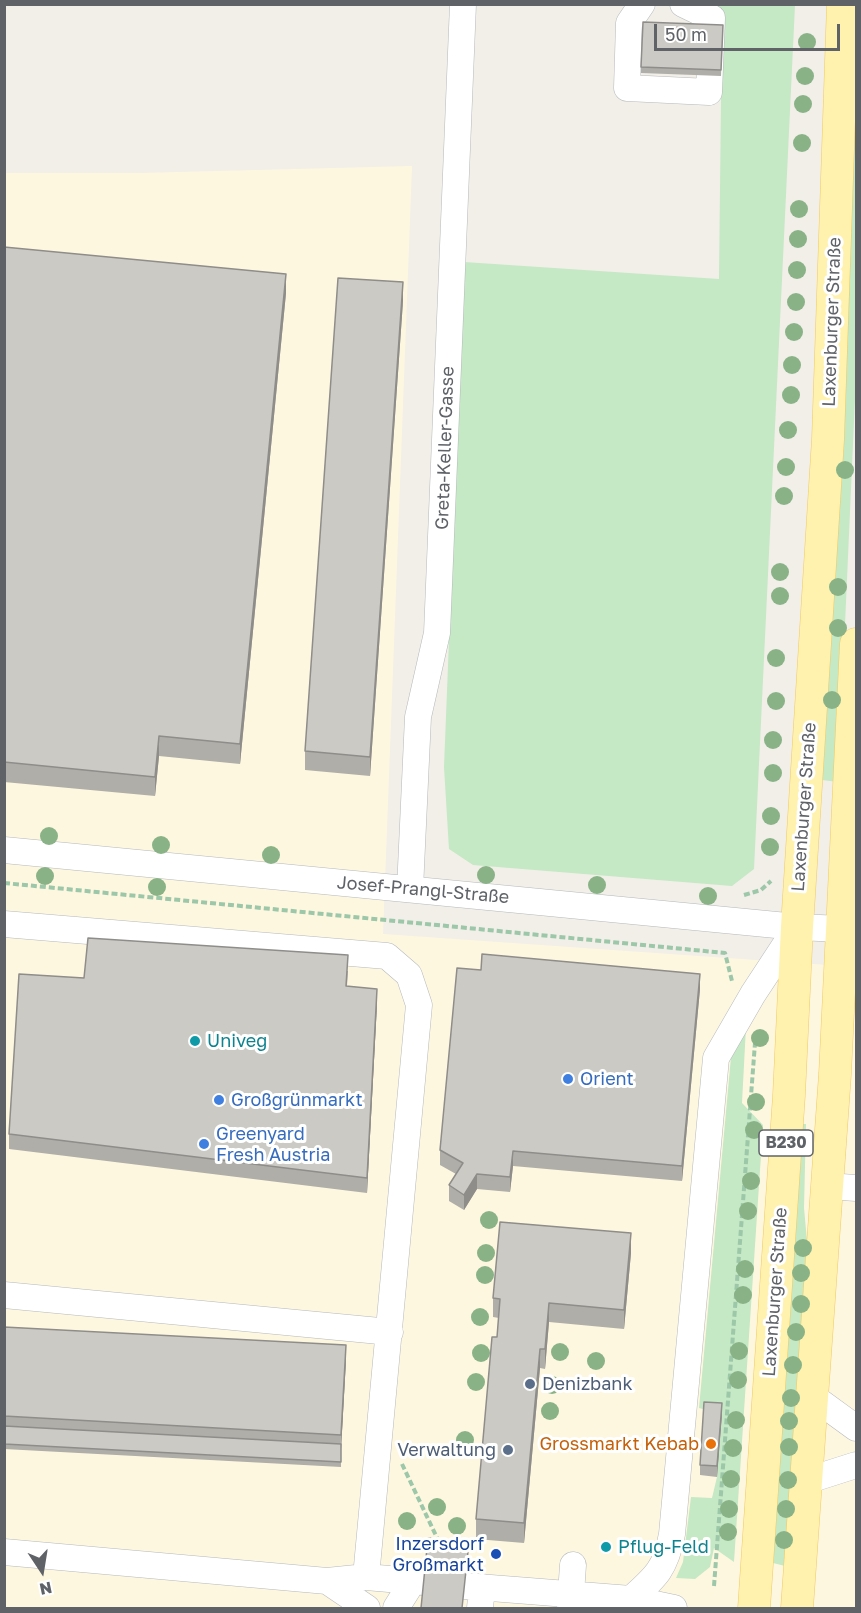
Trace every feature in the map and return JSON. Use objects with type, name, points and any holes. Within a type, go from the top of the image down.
[{"type":"main road","name":"Laxenburger Straße","points":[[754,1608],[789,1095],[797,927],[828,439],[843,4]]},
{"type":"main road","name":"B230","points":[[797,1608],[812,1396],[841,1187],[842,929],[856,644]]},
{"type":"street","name":"Greta-Keller-Gasse","points":[[410,890],[418,717],[437,633],[463,4]]},
{"type":"street","points":[[642,4],[629,23],[627,88],[677,86]]},
{"type":"street","points":[[651,4],[677,86]]},
{"type":"street","points":[[677,86],[686,12]]},
{"type":"street","name":"Josef-Prangl-Straße","points":[[4,850],[797,927],[842,929]]},
{"type":"street","points":[[8,924],[387,956],[409,975],[419,1005],[366,1578]]},
{"type":"street","points":[[630,1599],[660,1573],[669,1554],[716,1058],[753,994],[797,927]]},
{"type":"street","points":[[4,1295],[390,1332]]},
{"type":"street","points":[[812,1396],[856,1428]]},
{"type":"street","points":[[806,1481],[856,1465]]},
{"type":"street","points":[[4,1552],[327,1581],[366,1578],[418,1582],[396,1608]]},
{"type":"street","points":[[570,1601],[573,1565]]},
{"type":"street","points":[[327,1581],[367,1608]]},
{"type":"street","points":[[476,1594],[570,1601],[630,1599],[674,1608]]},
{"type":"path","points":[[4,883],[725,953],[733,983]]},
{"type":"path","points":[[714,1586],[756,1034]]},
{"type":"path","points":[[400,1460],[439,1542]]},
{"type":"shaded area","points":[[412,166],[383,934],[856,967],[856,1608],[5,1608],[5,173],[141,173]]},
{"type":"green space","points":[[717,5],[795,5],[754,869],[732,886],[473,865],[449,849],[444,767],[464,262],[719,279],[722,12]]},
{"type":"green space","points":[[852,121],[856,122],[856,376],[838,782],[822,780]]},
{"type":"green space","points":[[746,1027],[742,1103],[763,1125],[734,1562],[714,1548],[710,1567],[695,1579],[676,1578],[683,1562],[691,1497],[712,1498],[717,1477],[722,1414],[699,1408],[731,1057]]},
{"type":"green space","points":[[800,1124],[806,1124],[804,1208],[807,1241],[785,1566],[769,1562]]},
{"type":"building","points":[[643,22],[723,25],[721,70],[641,67]]},
{"type":"building","points":[[4,247],[286,274],[240,744],[159,736],[155,777],[4,762]]},
{"type":"building","points":[[338,278],[403,282],[370,757],[305,751]]},
{"type":"building","name":"Univeg","points":[[88,938],[348,955],[346,986],[377,989],[367,1178],[9,1134],[19,974],[84,978]]},
{"type":"building","points":[[482,954],[700,974],[682,1166],[513,1151],[510,1177],[477,1174],[464,1195],[449,1185],[463,1163],[440,1150],[457,968],[481,970]]},
{"type":"building","name":"Verwaltung","points":[[500,1222],[631,1233],[624,1310],[549,1303],[545,1349],[540,1349],[524,1523],[476,1519],[492,1337],[497,1337],[500,1299],[493,1298]]},
{"type":"building","points":[[4,1327],[346,1345],[341,1435],[4,1416]]},
{"type":"building","name":"Grossmarkt Kebab","points":[[704,1402],[722,1403],[717,1466],[700,1465]]},
{"type":"building","points":[[4,1426],[341,1444],[341,1462],[4,1444]]},
{"type":"building","points":[[428,1538],[469,1542],[462,1608],[421,1608]]},
{"type":"place","name":"Univeg","points":[[195,1041]]},
{"type":"place","name":"Orient","points":[[568,1079]]},
{"type":"place","name":"Großgrünmarkt","points":[[219,1100]]},
{"type":"place","name":"Greenyard Fresh Austria","points":[[204,1144]]},
{"type":"place","name":"Denizbank","points":[[530,1384]]},
{"type":"place","name":"Grossmarkt Kebab","points":[[711,1444]]},
{"type":"place","name":"Verwaltung","points":[[508,1450]]},
{"type":"place","name":"Pflug-Feld","points":[[606,1547]]},
{"type":"place","name":"Inzersdorf Großmarkt","points":[[496,1554]]}]
